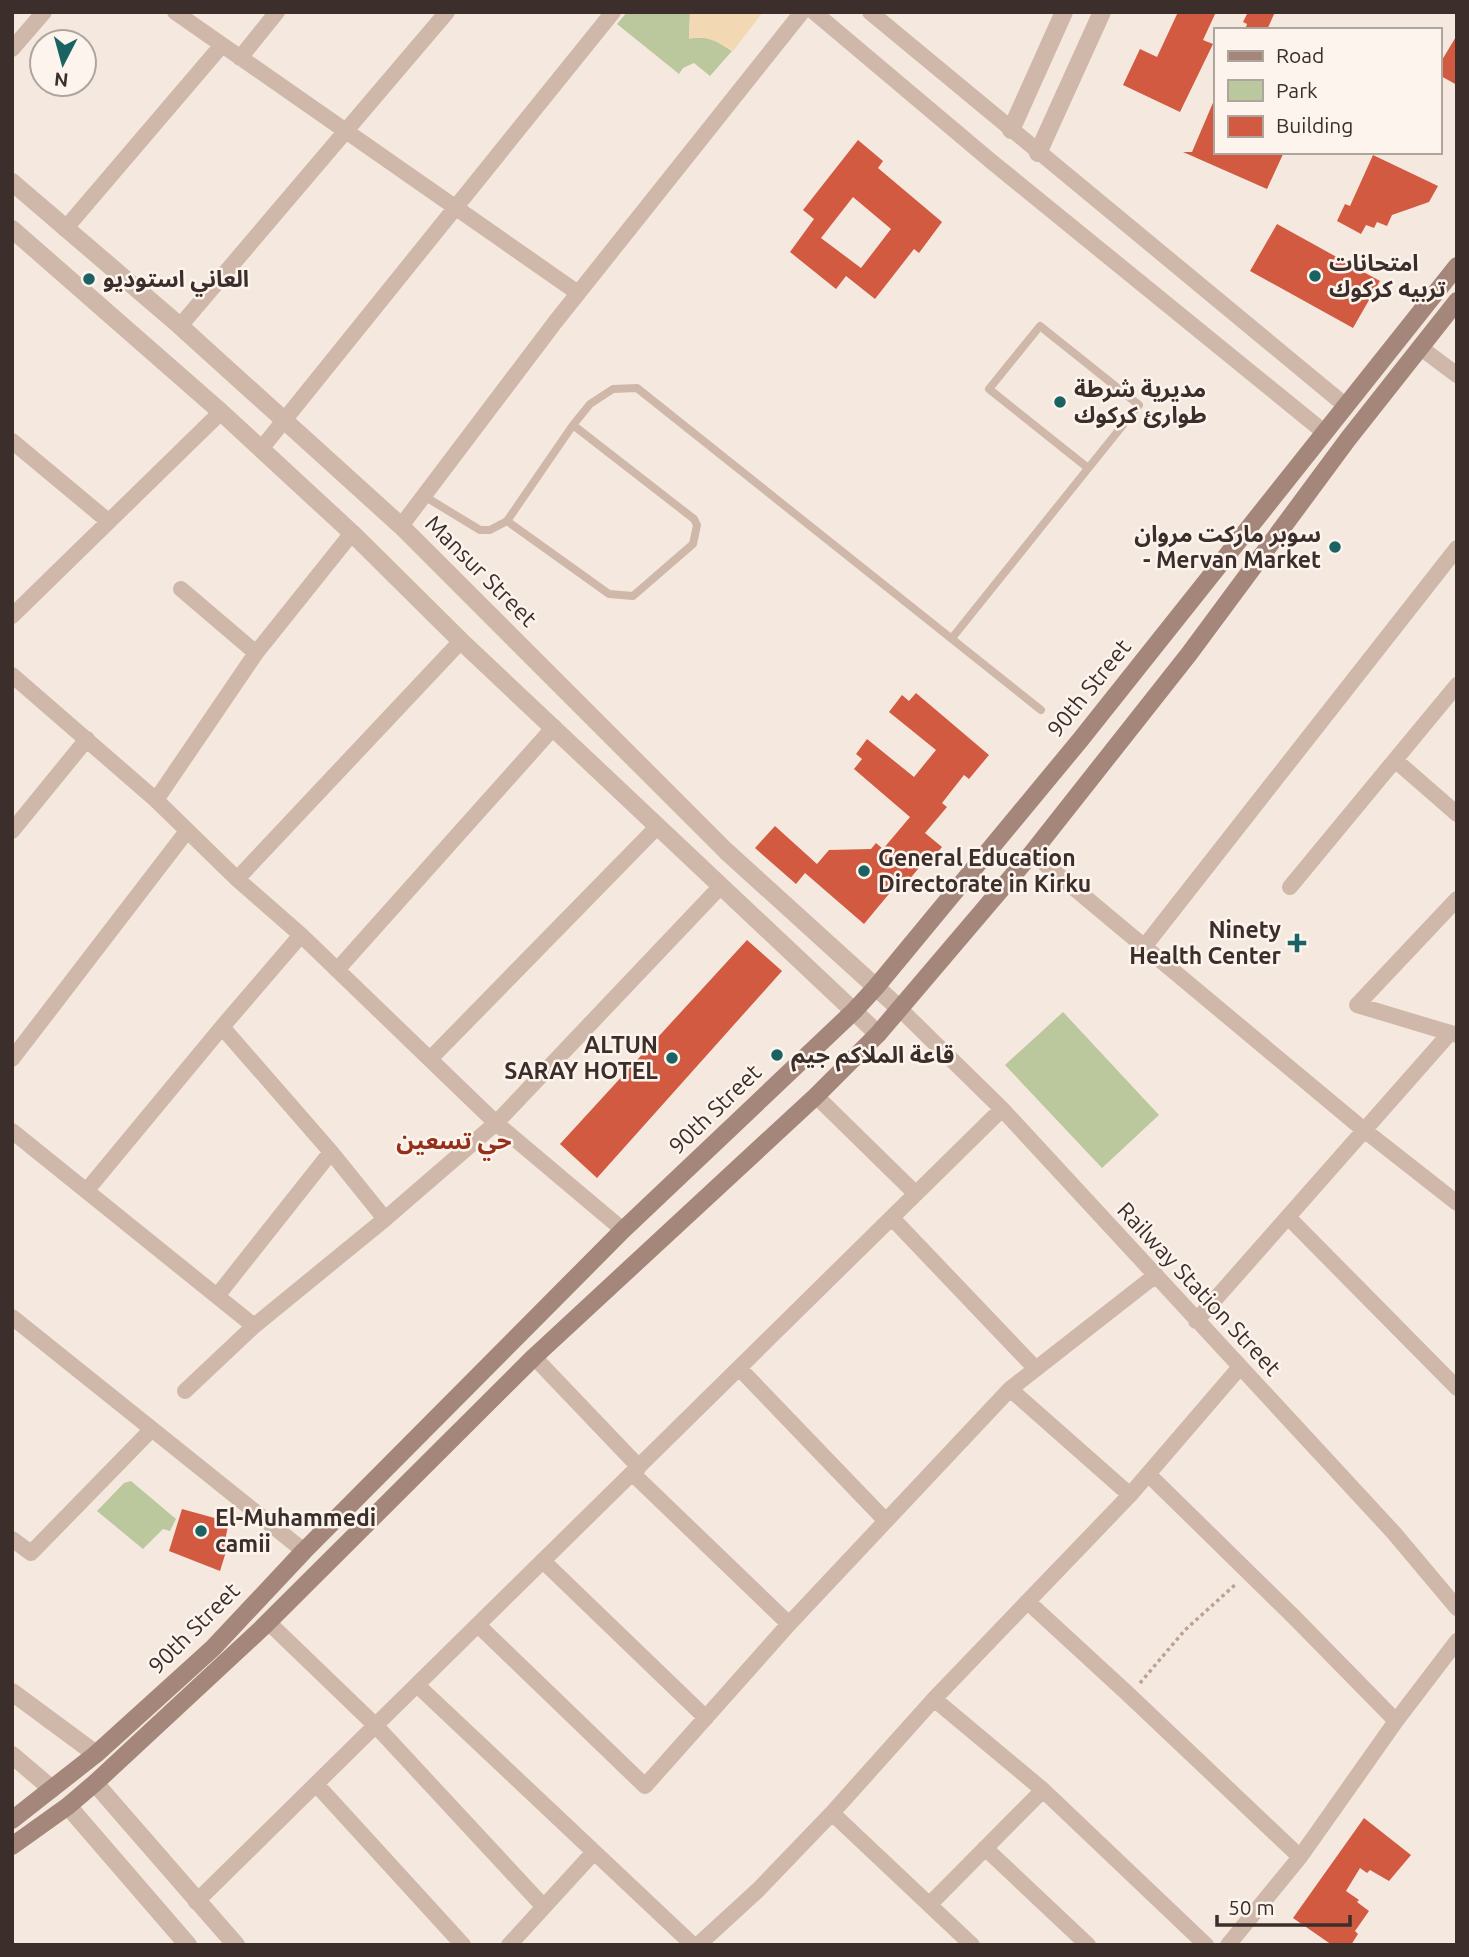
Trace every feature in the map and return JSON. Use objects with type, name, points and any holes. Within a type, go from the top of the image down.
[{"type":"main road","name":"90th Street","points":[[12,1820],[96,1754],[213,1648],[304,1551],[623,1230],[854,1011],[1081,739],[1457,266]]},
{"type":"main road","name":"90th Street","points":[[12,1846],[95,1783],[268,1622],[534,1357],[816,1096],[878,1034],[1031,853],[1189,654],[1348,439],[1457,302]]},
{"type":"street","points":[[12,49],[44,12]]},
{"type":"street","points":[[175,12],[578,293]]},
{"type":"street","points":[[240,58],[277,12]]},
{"type":"street","points":[[180,326],[447,12]]},
{"type":"street","points":[[261,449],[613,12]]},
{"type":"street","points":[[401,526],[578,293],[802,12]]},
{"type":"street","points":[[814,12],[992,162],[1324,432]]},
{"type":"street","points":[[870,12],[1346,406]]},
{"type":"street","points":[[1011,130],[1064,12]]},
{"type":"street","points":[[1038,153],[1102,12]]},
{"type":"street","points":[[65,229],[222,46]]},
{"type":"street","name":"Mansur Street","points":[[12,182],[180,326],[401,526],[726,851],[900,1009]]},
{"type":"street","points":[[12,229],[221,412],[352,533],[461,641],[878,1034]]},
{"type":"street","points":[[1421,348],[1457,375]]},
{"type":"street","points":[[12,616],[221,412]]},
{"type":"street","points":[[12,441],[108,521]]},
{"type":"street","points":[[156,800],[256,653],[352,533]]},
{"type":"street","points":[[1144,947],[1457,548]]},
{"type":"street","points":[[181,589],[256,653]]},
{"type":"street","points":[[237,879],[461,641]]},
{"type":"street","points":[[12,675],[156,800],[237,879],[301,935],[496,1124],[623,1230]]},
{"type":"street","points":[[1290,887],[1457,685]]},
{"type":"street","points":[[337,970],[554,727]]},
{"type":"street","points":[[12,831],[87,739]]},
{"type":"street","points":[[1395,760],[1457,814]]},
{"type":"street","points":[[430,1059],[658,826]]},
{"type":"street","points":[[12,1059],[187,831]]},
{"type":"street","points":[[1031,853],[1364,1130],[1457,1203]]},
{"type":"street","points":[[185,1391],[254,1326],[496,1124],[721,886]]},
{"type":"street","points":[[1196,1321],[1364,1130],[1453,1034],[1357,1005],[1457,900]]},
{"type":"street","points":[[87,1190],[301,935]]},
{"type":"street","name":"Railway Station Street","points":[[900,1009],[1002,1109],[1456,1604]]},
{"type":"street","points":[[222,1027],[331,1152],[385,1219]]},
{"type":"street","points":[[816,1096],[916,1194]]},
{"type":"street","points":[[196,1902],[1002,1109]]},
{"type":"street","points":[[12,1131],[254,1326]]},
{"type":"street","points":[[217,1296],[331,1152]]},
{"type":"street","points":[[1288,1216],[1457,1388]]},
{"type":"street","points":[[892,1218],[1036,1370]]},
{"type":"street","points":[[478,1625],[645,1786],[789,1623],[1010,1389],[1156,1275]]},
{"type":"street","points":[[12,1317],[304,1551]]},
{"type":"street","points":[[534,1357],[636,1470],[789,1623]]},
{"type":"street","points":[[417,1685],[695,1945],[758,1890],[832,1813],[934,1699],[1130,1494],[1240,1367]]},
{"type":"street","points":[[739,1368],[887,1521]]},
{"type":"street","points":[[1010,1389],[1130,1494]]},
{"type":"street","points":[[12,1539],[32,1553],[152,1429]]},
{"type":"street","points":[[1148,1474],[1396,1721]]},
{"type":"street","points":[[543,1561],[706,1718]]},
{"type":"street","points":[[1028,1602],[1300,1857]]},
{"type":"street","points":[[268,1622],[376,1726],[544,1907]]},
{"type":"street","points":[[1228,1945],[1300,1857],[1396,1721],[1457,1641]]},
{"type":"street","points":[[12,1692],[96,1754]]},
{"type":"street","points":[[934,1699],[1043,1790],[1206,1945]]},
{"type":"street","points":[[12,1755],[52,1789]]},
{"type":"street","points":[[95,1783],[236,1945]]},
{"type":"street","points":[[316,1784],[463,1945]]},
{"type":"street","points":[[930,1904],[1043,1790]]},
{"type":"street","points":[[68,1806],[188,1945]]},
{"type":"street","points":[[832,1813],[972,1945]]},
{"type":"street","points":[[985,1848],[1088,1945]]},
{"type":"street","points":[[509,1945],[594,1852]]},
{"type":"lane","points":[[952,639],[1139,405],[1040,326],[989,389],[1088,468]]},
{"type":"lane","points":[[424,496],[480,530],[490,530],[507,521],[590,404],[613,389],[637,388],[1041,710]]},
{"type":"lane","points":[[507,521],[609,594],[633,596],[693,544],[697,525],[694,519],[573,425]]},
{"type":"path","points":[[1129,1694],[1185,1630],[1248,1574]]},
{"type":"green space","points":[[627,12],[690,12],[689,38],[711,38],[732,51],[710,76],[694,63],[683,68],[679,74],[617,24]]},
{"type":"green space","points":[[1063,1012],[1159,1115],[1102,1168],[1005,1065]]},
{"type":"green space","points":[[131,1481],[176,1519],[170,1531],[163,1529],[143,1549],[97,1511],[124,1483]]},
{"type":"sand","points":[[690,12],[763,12],[733,51],[707,39],[689,39]]},
{"type":"building","points":[[1178,12],[1216,12],[1203,40],[1213,44],[1180,112],[1123,85],[1140,49],[1157,57]]},
{"type":"building","points":[[1248,12],[1275,12],[1268,28],[1246,28],[1247,24],[1243,22]]},
{"type":"building","points":[[1457,35],[1457,85],[1441,76],[1441,62]]},
{"type":"building","points":[[1214,100],[1214,154],[1283,154],[1267,189],[1183,152],[1192,152]]},
{"type":"building","points":[[858,140],[883,161],[878,168],[942,222],[919,253],[914,249],[875,299],[846,276],[836,289],[790,252],[814,219],[803,210]],"holes":[[[853,197],[891,229],[861,268],[821,238]]]},
{"type":"building","points":[[1373,155],[1438,186],[1429,202],[1392,215],[1387,226],[1377,222],[1374,228],[1366,225],[1361,234],[1337,221],[1345,204],[1350,206]]},
{"type":"building","name":"امتحانات تربيه كركوك","points":[[1277,224],[1380,281],[1353,328],[1250,271]]},
{"type":"building","points":[[916,693],[989,755],[969,779],[964,775],[942,803],[947,807],[925,833],[942,847],[926,866],[923,863],[908,881],[903,877],[864,924],[805,873],[796,884],[755,848],[775,826],[817,864],[829,850],[871,849],[876,843],[883,849],[910,817],[854,769],[862,759],[856,754],[867,739],[914,777],[936,750],[889,712],[902,695],[909,701]]},
{"type":"building","name":"ALTUN SARAY HOTEL","points":[[747,940],[782,971],[597,1178],[560,1144]]},
{"type":"building","name":"El-Muhammedi camii","points":[[182,1509],[229,1522],[225,1540],[229,1542],[220,1571],[169,1551]]},
{"type":"building","points":[[1364,1818],[1411,1855],[1389,1881],[1370,1870],[1367,1873],[1360,1868],[1346,1891],[1369,1911],[1355,1931],[1358,1934],[1351,1945],[1332,1945],[1293,1918]]},
{"type":"place","name":"امتحانات تربيه كركوك","points":[[1315,276]]},
{"type":"place","name":"العاني استوديو","points":[[89,279]]},
{"type":"place","name":"مديرية شرطة طوارئ كركوك","points":[[1060,402]]},
{"type":"place","name":"سوبر ماركت مروان - Mervan Market","points":[[1335,547]]},
{"type":"place","name":"General Education Directorate in Kirku","points":[[864,871]]},
{"type":"place","name":"Ninety Health Center","points":[[1297,943]]},
{"type":"place","name":"قاعة الملاكم جيم","points":[[777,1055]]},
{"type":"place","name":"ALTUN SARAY HOTEL","points":[[672,1058]]},
{"type":"place","name":"El-Muhammedi camii","points":[[201,1531]]},
{"type":"district","name":"حي تسعين","points":[[454,1141]]}]
